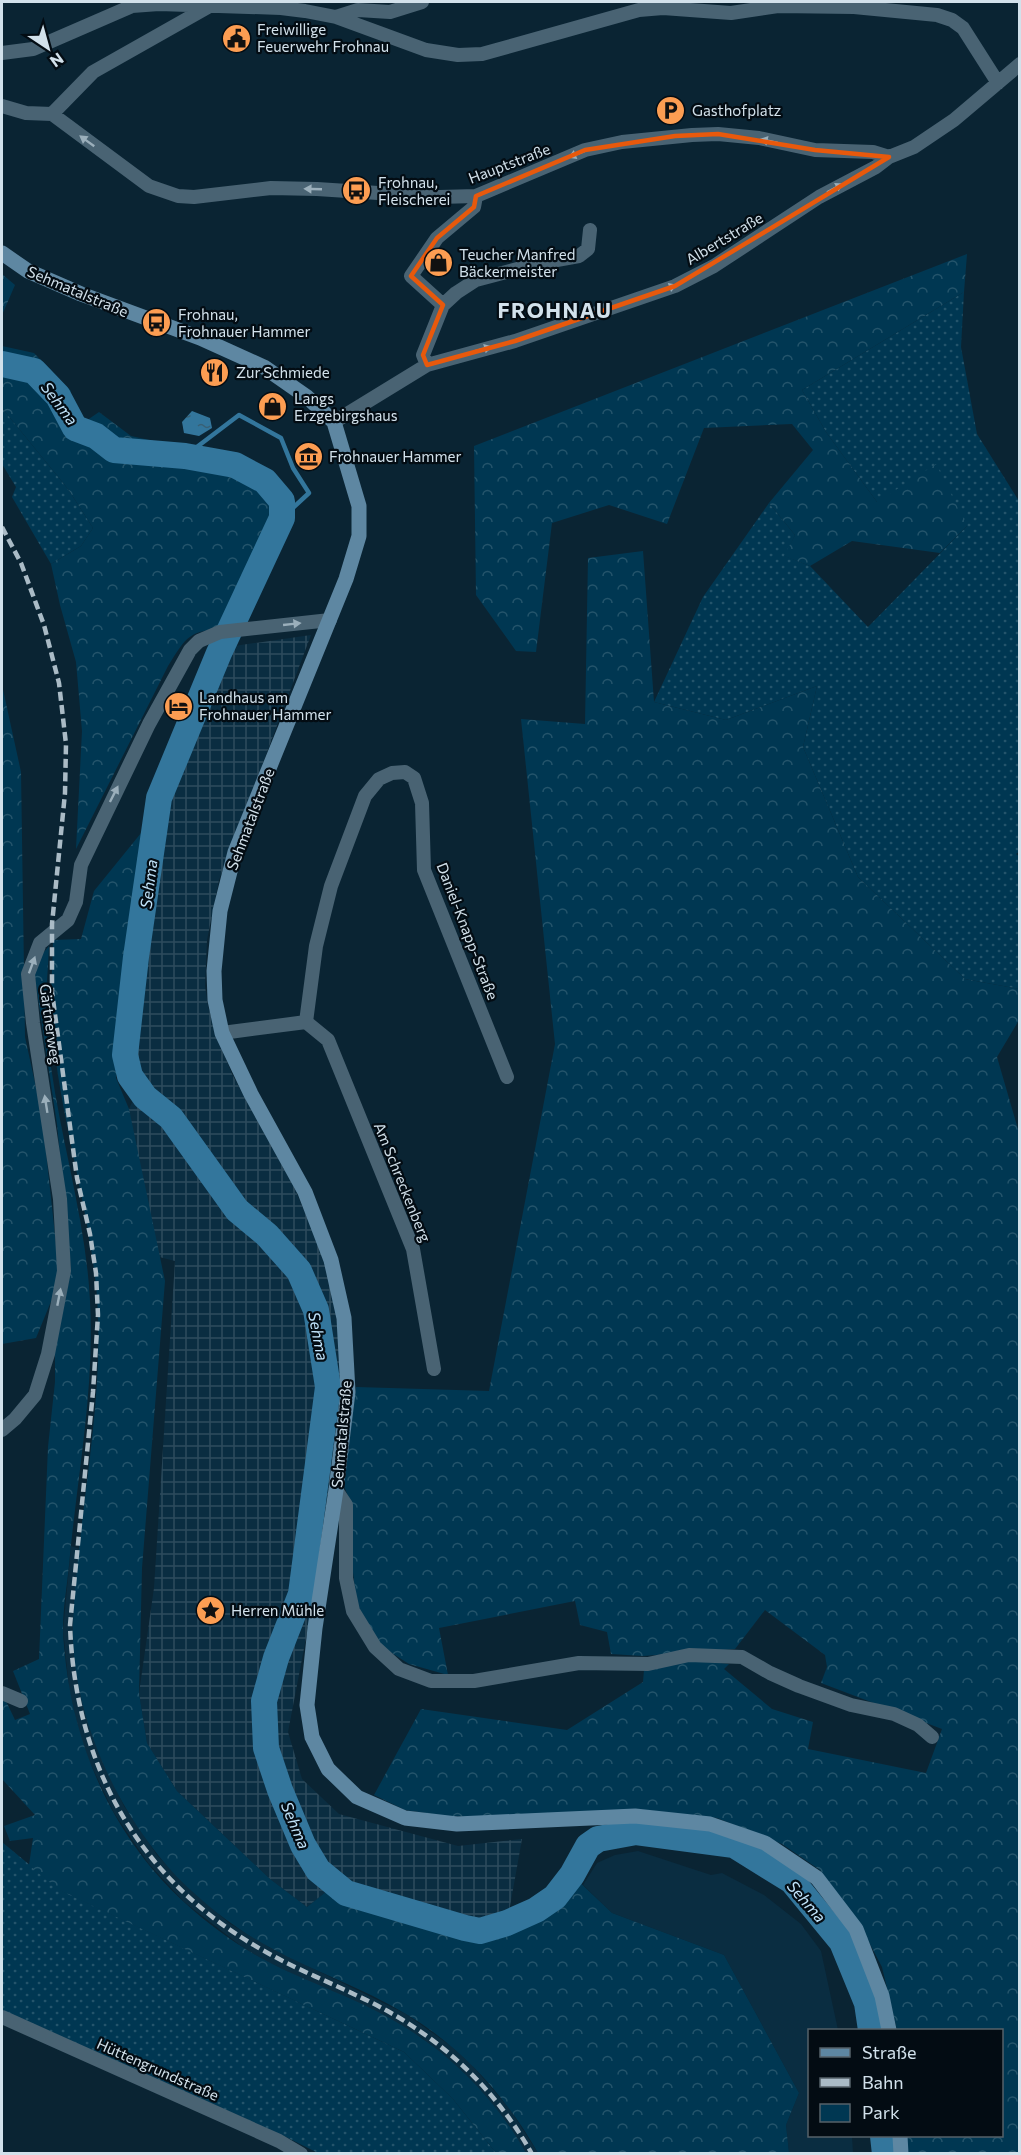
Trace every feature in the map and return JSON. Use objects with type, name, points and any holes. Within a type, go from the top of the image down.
[{"type":"main road","name":"Sehmatalstraße","points":[[2,253],[28,271],[211,342],[264,367],[307,397],[334,423],[359,506],[359,537],[330,620],[235,852],[220,911],[214,971],[215,1000],[222,1033],[250,1094],[304,1192],[331,1260],[344,1318],[348,1392],[315,1628],[307,1705],[312,1737],[328,1769],[357,1797],[405,1818],[457,1824],[635,1816],[710,1824],[765,1843],[817,1878],[856,1929],[882,1996],[889,2029]]},
{"type":"main road","points":[[900,2137],[901,2154]]},
{"type":"street","points":[[336,17],[358,10],[390,12],[422,2]]},
{"type":"street","points":[[2,53],[33,49],[132,6],[159,4],[281,8],[336,17],[426,50],[459,55],[482,54],[639,9],[663,8],[731,13],[778,6],[854,7],[938,15],[952,20],[963,28],[998,83]]},
{"type":"street","points":[[2,106],[26,113],[52,114],[93,72],[210,6]]},
{"type":"street","points":[[889,157],[914,147],[954,120],[1020,64]]},
{"type":"street","name":"Hauptstraße","points":[[52,114],[149,186],[178,196],[194,197],[271,188],[476,196],[585,150],[622,142],[675,136],[718,134],[759,138],[814,150],[873,152],[889,157]]},
{"type":"street","name":"Albertstraße","points":[[334,423],[427,365],[515,341],[675,286],[714,266],[819,197],[876,167],[889,157]]},
{"type":"street","points":[[443,305],[411,276],[437,238],[474,207],[476,196]]},
{"type":"street","points":[[427,365],[423,355],[443,305],[456,292],[476,280],[540,263],[579,256],[588,249],[590,230]]},
{"type":"street","name":"Gärtnerweg","points":[[2,1430],[15,1419],[35,1395],[48,1354],[64,1271],[60,1199],[33,1023],[28,974],[40,943],[68,920],[76,902],[81,865],[149,724],[190,650],[199,641],[220,632],[330,620]]},
{"type":"street","name":"Daniel-Knapp-Straße","points":[[306,1022],[316,946],[331,886],[365,796],[379,779],[392,773],[405,772],[414,778],[422,803],[424,870],[507,1077]]},
{"type":"street","points":[[222,1033],[306,1022]]},
{"type":"street","name":"Am Schreckenberg","points":[[306,1022],[328,1040],[413,1249],[434,1369]]},
{"type":"street","points":[[336,1490],[346,1504],[346,1578],[353,1611],[375,1647],[399,1669],[431,1681],[474,1681],[579,1663],[648,1664],[689,1655],[742,1657],[799,1686],[851,1705],[894,1714],[918,1725],[932,1737]]},
{"type":"street","points":[[2,1693],[21,1701]]},
{"type":"street","name":"Hüttengrundstraße","points":[[2,2017],[276,2148],[301,2154]]},
{"type":"highlighted area","points":[[718,134],[815,150],[889,157],[675,286],[515,341],[427,365],[423,355],[443,305],[411,276],[437,238],[474,207],[476,196],[585,150],[675,136]]},
{"type":"shaded area","points":[[311,635],[219,880],[207,940],[205,986],[217,1037],[232,1074],[294,1187],[317,1241],[327,1269],[335,1306],[342,1364],[328,1523],[288,1732],[302,1779],[339,1814],[458,1846],[522,1839],[507,1923],[480,1931],[465,1928],[337,1883],[307,1907],[270,1879],[177,1791],[147,1743],[139,1693],[154,1588],[175,1261],[136,1251],[106,1191],[129,1109],[143,1078],[132,1055],[137,994],[167,808],[234,646]]},
{"type":"shaded area","points":[[71,1546],[80,1549],[73,1629],[79,1685],[90,1728],[124,1806],[157,1855],[193,1892],[229,1923],[269,1947],[406,2014],[451,2046],[471,2064],[509,2108],[538,2153],[526,2153],[501,2115],[483,2093],[463,2072],[422,2038],[262,1959],[241,1946],[184,1902],[148,1863],[114,1813],[89,1761],[79,1733],[69,1688],[63,1630]]},
{"type":"shaded area","points":[[638,1851],[711,1875],[722,1873],[764,1895],[801,1924],[821,1951],[838,2029],[808,2029],[808,2137],[852,2137],[853,2153],[789,2153],[786,2125],[799,2093],[724,1955],[612,1913],[583,1885],[597,1863],[615,1855]]},
{"type":"green space","points":[[967,254],[964,292],[802,390],[826,432],[877,502],[936,464],[967,526],[940,553],[852,541],[810,566],[784,556],[795,535],[769,503],[813,450],[792,424],[704,428],[667,524],[609,505],[552,523],[536,652],[516,651],[476,595],[474,446]]},
{"type":"green space","points":[[2,274],[15,285],[2,315]]},
{"type":"green space","points":[[964,292],[961,347],[977,434],[1019,501],[1020,851],[1016,854],[1020,857],[1019,989],[965,979],[858,877],[803,747],[817,686],[726,720],[654,702],[703,597],[769,503],[795,535],[785,556],[810,566],[868,627],[967,526],[877,502],[826,432],[802,390]]},
{"type":"green space","points":[[2,346],[34,353],[71,391],[57,414],[70,432],[99,412],[131,436],[241,460],[271,476],[264,488],[274,516],[226,629],[196,633],[180,648],[168,666],[76,849],[82,731],[76,662],[51,564],[81,546],[93,528],[68,489],[2,408]]},
{"type":"green space","points":[[2,408],[68,489],[93,528],[81,546],[51,564],[12,497],[16,487],[2,464]]},
{"type":"green space","points":[[643,551],[654,702],[726,720],[817,686],[803,747],[858,877],[965,979],[1019,989],[1019,1020],[997,1057],[1020,1136],[1019,2153],[907,2153],[906,2137],[1003,2137],[1003,2029],[897,2029],[882,1967],[860,1925],[820,1870],[782,1844],[717,1818],[636,1809],[505,1818],[446,1816],[405,1810],[374,1795],[421,1709],[567,1730],[643,1682],[644,1670],[692,1660],[729,1664],[724,1669],[772,1709],[813,1722],[808,1749],[926,1773],[942,1729],[821,1683],[827,1667],[825,1655],[765,1610],[735,1649],[643,1656],[611,1654],[607,1632],[580,1625],[575,1601],[439,1628],[448,1675],[409,1664],[381,1646],[357,1608],[349,1536],[352,1506],[344,1486],[356,1387],[489,1391],[555,1044],[521,719],[585,724],[588,558]]},
{"type":"green space","points":[[2,685],[21,772],[25,1037],[42,1115],[59,1272],[54,1294],[36,1338],[2,1344]]},
{"type":"green space","points":[[167,808],[135,911],[129,991],[117,1044],[116,1078],[129,1109],[165,1281],[142,1568],[139,1693],[147,1743],[177,1791],[270,1879],[307,1907],[337,1883],[465,1928],[480,1931],[507,1923],[536,1910],[555,1897],[572,1875],[612,1913],[724,1955],[799,2093],[786,2125],[789,2153],[538,2153],[497,2094],[481,2075],[446,2042],[406,2014],[373,1996],[261,1942],[204,1902],[170,1869],[146,1839],[125,1807],[107,1772],[92,1736],[81,1699],[75,1662],[73,1626],[76,1585],[97,1378],[97,1296],[88,1228],[56,1061],[51,1016],[53,940],[81,939],[94,891],[150,822]]},
{"type":"green space","points":[[49,946],[47,1035],[56,1096],[84,1242],[90,1301],[88,1400],[63,1629],[71,1699],[91,1764],[120,1824],[161,1879],[185,1903],[222,1933],[261,1958],[368,2007],[422,2038],[457,2066],[488,2098],[526,2153],[496,2153],[453,2099],[404,2052],[59,1890],[29,1865],[33,1838],[10,1841],[4,1826],[35,1815],[2,1779],[2,1699],[6,1701],[15,1720],[30,1714],[13,1671],[39,1659],[48,1447],[55,1382],[55,1351],[71,1270],[57,1124],[33,965]]},
{"type":"green space","points":[[2,1842],[60,1890],[404,2052],[453,2099],[496,2153],[318,2153],[2,2010]]},
{"type":"water","points":[[192,411],[210,418],[212,428],[199,436],[184,433],[182,422]]},
{"type":"waterway","name":"Sehma","points":[[2,364],[34,371],[58,396],[75,428],[96,436],[114,450],[185,456],[235,465],[265,481],[282,501],[282,518],[219,653],[159,798],[136,957],[125,1055],[130,1076],[145,1097],[171,1118],[237,1210],[267,1235],[299,1271],[316,1310],[328,1387],[301,1594],[276,1658],[264,1701],[266,1748],[280,1790],[303,1845],[318,1870],[346,1893],[480,1931],[507,1923],[536,1910],[555,1897],[572,1875],[588,1846],[598,1839],[636,1832],[734,1845],[792,1881],[842,1942],[867,2003],[871,2029]]},
{"type":"waterway","points":[[185,456],[239,415],[281,438],[293,468],[309,493],[282,518]]},
{"type":"waterway","name":"Sehma","points":[[883,2137],[885,2154]]},
{"type":"railway","points":[[2,527],[21,563],[44,625],[59,683],[66,744],[65,793],[52,924],[52,992],[77,1178],[96,1273],[98,1315],[93,1392],[70,1625],[75,1677],[85,1726],[101,1773],[123,1816],[150,1856],[183,1892],[222,1924],[266,1952],[387,2011],[436,2043],[479,2082],[499,2104],[532,2154]]},
{"type":"place","name":"Freiwillige Feuerwehr Frohnau","points":[[236,38]]},
{"type":"place","name":"Gasthofplatz","points":[[671,110]]},
{"type":"place","name":"Frohnau, Fleischerei","points":[[357,191]]},
{"type":"place","name":"Teucher Manfred Bäckermeister","points":[[438,263]]},
{"type":"place","name":"Frohnau, Frohnauer Hammer","points":[[157,323]]},
{"type":"place","name":"Zur Schmiede","points":[[215,372]]},
{"type":"place","name":"Langs Erzgebirgshaus","points":[[273,407]]},
{"type":"place","name":"Frohnauer Hammer","points":[[308,456]]},
{"type":"place","name":"Landhaus am Frohnauer Hammer","points":[[178,706]]},
{"type":"place","name":"Herren Mühle","points":[[210,1610]]},
{"type":"district","name":"FROHNAU","points":[[555,309]]}]
